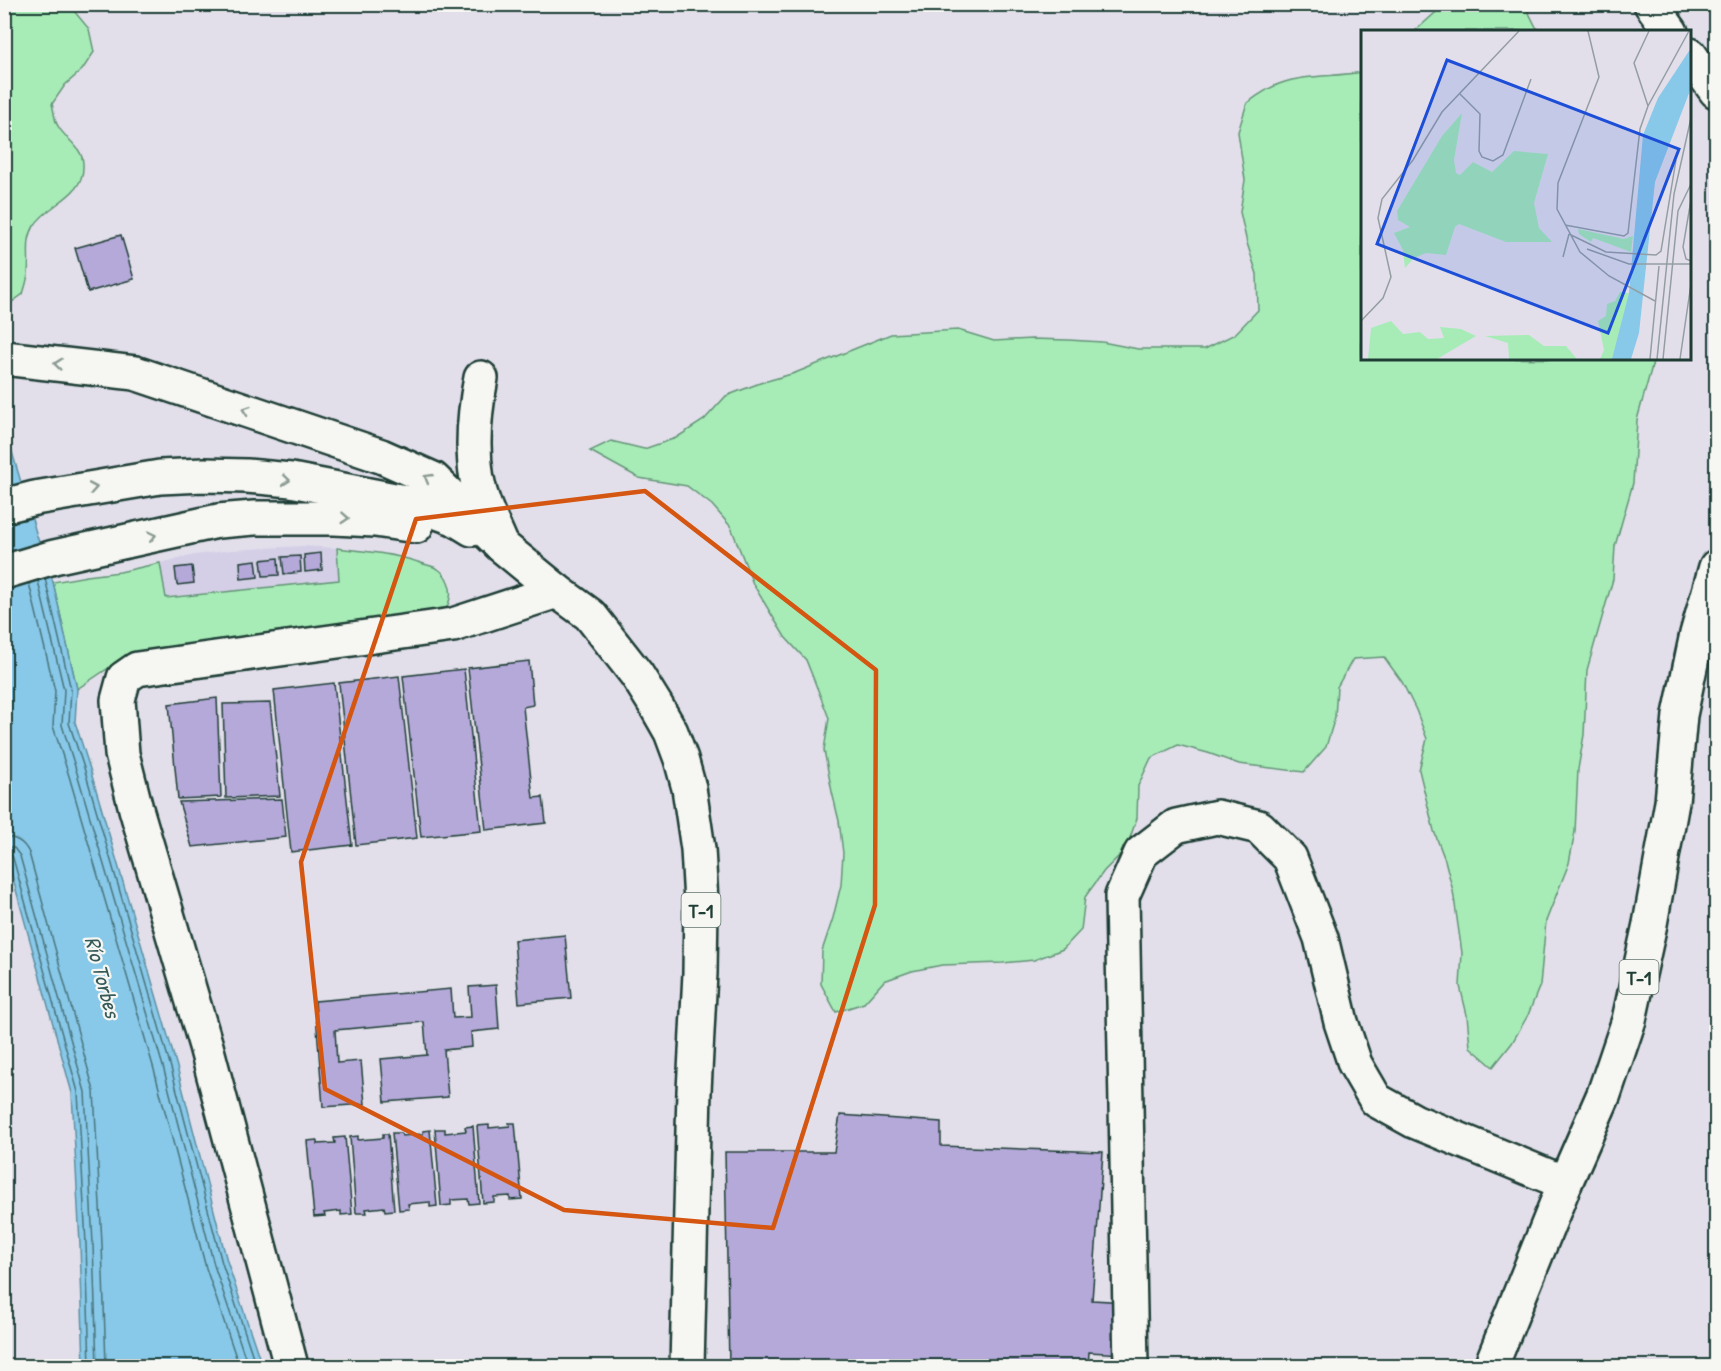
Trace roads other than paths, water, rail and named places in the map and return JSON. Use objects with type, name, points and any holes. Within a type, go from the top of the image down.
[{"type":"main road","points":[[1651,4],[1670,30]]},
{"type":"main road","points":[[1691,59],[1716,91]]},
{"type":"main road","points":[[4,358],[135,373],[381,456],[433,479],[502,546]]},
{"type":"main road","points":[[481,378],[475,425],[479,491],[502,546]]},
{"type":"main road","points":[[4,506],[35,498],[160,477],[248,476],[291,480],[415,504],[454,518],[502,546]]},
{"type":"main road","points":[[4,572],[54,557],[218,521],[254,518],[375,520],[457,534],[482,544],[502,546]]},
{"type":"main road","name":"T-1","points":[[502,546],[556,591],[591,615],[637,675],[655,704],[681,759],[689,788],[698,849],[701,902],[687,1366]]},
{"type":"main road","name":"T-1","points":[[1491,1366],[1565,1183],[1604,1094],[1629,1020],[1650,924],[1672,802],[1680,715],[1697,634],[1716,567]]},
{"type":"main road","points":[[291,1366],[206,1046],[122,754],[117,700],[124,678],[137,669],[453,625],[556,591]]},
{"type":"main road","points":[[1131,1366],[1122,896],[1141,853],[1176,826],[1217,817],[1259,827],[1290,858],[1321,938],[1341,1022],[1355,1064],[1376,1100],[1414,1121],[1565,1183]]},
{"type":"water","name":"Río Torbes","points":[[4,425],[53,582],[77,689],[75,722],[177,1067],[227,1261],[262,1366],[84,1366],[72,1093],[5,850]]}]
